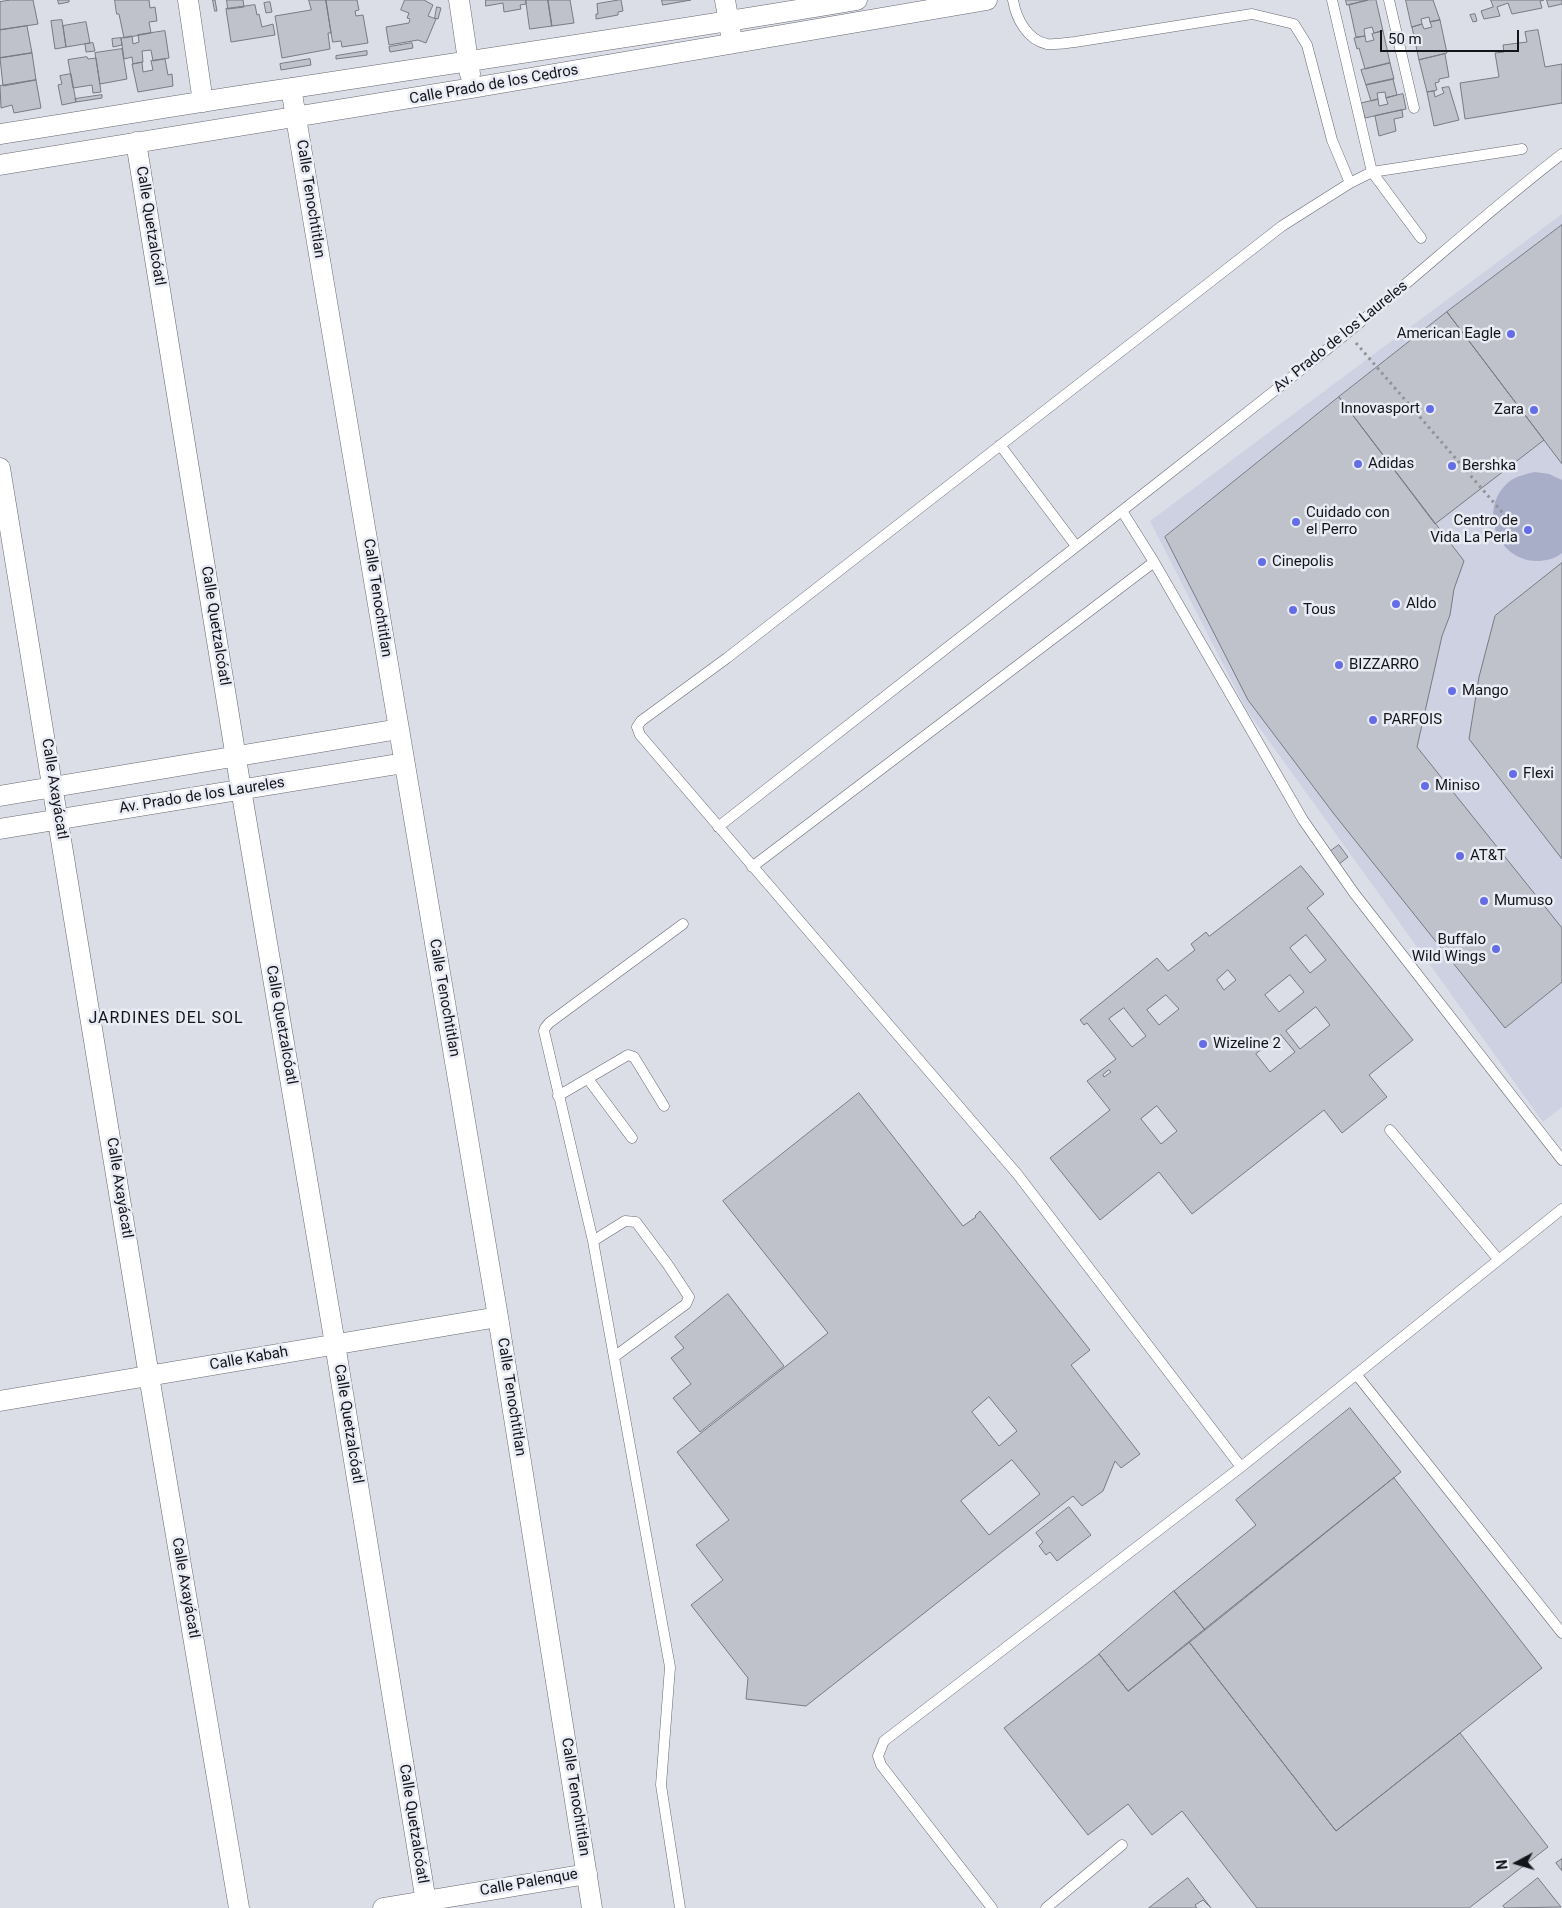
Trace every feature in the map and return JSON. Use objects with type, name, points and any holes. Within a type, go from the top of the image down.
[{"type":"street","points":[[188,0],[203,102]]},
{"type":"street","points":[[459,0],[472,88]]},
{"type":"street","points":[[725,0],[732,44]]},
{"type":"street","name":"Calle Prado de los Cedros","points":[[0,134],[728,22],[857,0]]},
{"type":"street","name":"Calle Prado de los Cedros","points":[[0,166],[136,142],[297,118],[987,0]]},
{"type":"street","name":"Calle Tenochtitlan","points":[[291,88],[498,1317],[592,1908]]},
{"type":"street","name":"Calle Quetzalcóatl","points":[[136,142],[426,1904]]},
{"type":"street","name":"Calle Axayácatl","points":[[0,468],[54,787],[149,1376],[239,1908]]},
{"type":"street","points":[[0,796],[399,730]]},
{"type":"street","name":"Av. Prado de los Laureles","points":[[0,829],[404,763]]},
{"type":"street","name":"Calle Kabah","points":[[0,1401],[498,1317]]},
{"type":"street","name":"Calle Palenque","points":[[383,1908],[426,1904],[587,1874]]},
{"type":"lane","points":[[1013,0],[1014,9],[1026,30],[1032,36],[1047,44],[1075,42],[1252,14],[1294,24],[1307,45],[1332,140],[1350,183]]},
{"type":"lane","points":[[1332,0],[1372,172],[1421,238]]},
{"type":"lane","points":[[1389,0],[1414,108]]},
{"type":"lane","points":[[1241,1467],[1018,1175],[752,867],[640,735],[637,727],[1282,226],[1350,183],[1372,172],[1522,149]]},
{"type":"lane","name":"Av. Prado de los Laureles","points":[[718,827],[1347,333],[1562,154]]},
{"type":"lane","points":[[1000,445],[1076,546]]},
{"type":"lane","points":[[1119,513],[1154,562],[1302,820],[1354,893],[1562,1160]]},
{"type":"lane","points":[[752,867],[1154,562]]},
{"type":"lane","points":[[680,1908],[661,1785],[670,1667],[593,1240],[544,1031],[547,1025],[683,924]]},
{"type":"lane","points":[[558,1096],[624,1056],[631,1055],[664,1106]]},
{"type":"lane","points":[[588,1079],[632,1138]]},
{"type":"lane","points":[[1390,1130],[1498,1259]]},
{"type":"lane","points":[[992,1908],[881,1765],[878,1756],[884,1741],[1241,1467],[1498,1259],[1562,1210]]},
{"type":"lane","points":[[593,1240],[625,1222],[636,1222],[685,1288],[689,1297],[686,1304],[614,1357]]},
{"type":"lane","points":[[1356,1374],[1562,1633]]},
{"type":"lane","points":[[1046,1908],[1122,1845]]},
{"type":"path","points":[[1347,333],[1508,518]]},
{"type":"shaded area","name":"Centro de Vida La Perla","points":[[1562,214],[1562,1107],[1543,1122],[1246,709],[1150,521]]},
{"type":"shaded area","points":[[1535,472],[1549,474],[1562,480],[1562,553],[1553,558],[1539,561],[1522,558],[1510,552],[1501,542],[1493,517],[1495,504],[1500,492],[1510,481],[1522,475]]},
{"type":"building","points":[[33,0],[38,24],[0,30],[0,2]]},
{"type":"building","points":[[58,0],[69,0],[69,2],[59,4]]},
{"type":"building","points":[[115,0],[149,0],[150,8],[155,7],[157,21],[149,22],[151,33],[124,38]]},
{"type":"building","points":[[213,0],[215,0],[217,11],[215,11]]},
{"type":"building","points":[[227,0],[243,0],[244,7],[228,9]]},
{"type":"building","points":[[309,0],[326,0],[331,33],[328,33],[330,49],[282,58],[275,16],[311,10]]},
{"type":"building","points":[[326,0],[357,0],[359,10],[355,11],[356,16],[363,15],[368,43],[342,47],[341,41],[333,42]]},
{"type":"building","points":[[405,0],[424,0],[433,5],[428,16],[436,19],[426,43],[418,40],[389,45],[386,27],[409,23],[410,19],[407,18],[409,13],[401,10]]},
{"type":"building","points":[[486,0],[526,0],[526,4],[520,5],[521,9],[504,12],[503,3],[486,6]]},
{"type":"building","points":[[526,0],[548,0],[552,26],[530,29]]},
{"type":"building","points":[[548,0],[570,0],[574,23],[552,26]]},
{"type":"building","points":[[621,0],[623,11],[618,12],[618,15],[596,19],[596,14],[598,14],[597,4]]},
{"type":"building","points":[[662,0],[691,0],[663,5]]},
{"type":"building","points":[[1346,0],[1368,0],[1347,5]]},
{"type":"building","points":[[1376,0],[1383,31],[1374,33],[1372,27],[1364,29],[1365,36],[1356,37],[1349,5]]},
{"type":"building","points":[[1406,0],[1433,0],[1440,20],[1430,22],[1429,17],[1421,19],[1422,24],[1412,27]]},
{"type":"building","points":[[1491,0],[1544,0],[1540,1],[1542,8],[1512,14],[1508,3],[1497,7],[1500,16],[1484,19],[1481,11],[1493,7]]},
{"type":"building","points":[[1547,0],[1562,0],[1562,4],[1549,7]]},
{"type":"building","points":[[270,2],[272,12],[266,13],[264,3]]},
{"type":"building","points":[[255,5],[262,27],[273,24],[275,35],[231,42],[226,9]]},
{"type":"building","points":[[437,7],[441,8],[438,19],[435,18]]},
{"type":"building","points":[[1475,14],[1477,21],[1473,22],[1470,15]]},
{"type":"building","points":[[62,20],[66,47],[55,49],[51,21]]},
{"type":"building","points":[[1440,20],[1447,53],[1419,60],[1412,27],[1422,24],[1424,29],[1432,27],[1430,22]]},
{"type":"building","points":[[86,22],[90,43],[66,47],[63,26]]},
{"type":"building","points":[[27,26],[32,53],[0,58],[0,30]]},
{"type":"building","points":[[1538,30],[1545,67],[1562,64],[1562,103],[1465,119],[1460,83],[1499,77],[1495,53],[1504,52],[1503,45],[1527,42],[1525,32]]},
{"type":"building","points":[[165,31],[169,58],[153,61],[151,50],[142,51],[143,62],[133,64],[132,57],[124,59],[121,38],[132,36],[133,44],[139,42],[138,35]]},
{"type":"building","points":[[1383,31],[1390,63],[1365,69],[1354,38],[1365,36],[1366,42],[1374,40],[1372,34]]},
{"type":"building","points":[[121,38],[122,45],[113,47],[112,39]]},
{"type":"building","points":[[93,43],[95,51],[86,52],[85,44]]},
{"type":"building","points":[[412,43],[413,48],[390,52],[389,47]]},
{"type":"building","points":[[122,49],[127,79],[100,84],[95,53]]},
{"type":"building","points":[[367,51],[367,55],[336,59],[336,56]]},
{"type":"building","points":[[32,53],[36,80],[3,86],[0,58]]},
{"type":"building","points":[[1445,54],[1449,77],[1439,79],[1439,82],[1435,83],[1437,90],[1427,92],[1419,60]]},
{"type":"building","points":[[87,57],[88,59],[96,58],[101,92],[93,93],[92,85],[73,88],[68,60]]},
{"type":"building","points":[[165,59],[168,75],[172,74],[173,86],[138,92],[132,64],[142,62],[143,72],[153,70],[151,61]]},
{"type":"building","points":[[310,59],[311,65],[281,70],[280,64]]},
{"type":"building","points":[[1390,63],[1394,79],[1366,85],[1361,70]]},
{"type":"building","points":[[71,74],[76,102],[62,105],[58,85],[62,84],[60,76]]},
{"type":"building","points":[[1393,79],[1397,95],[1386,98],[1385,92],[1377,93],[1378,99],[1371,101],[1366,85]]},
{"type":"building","points":[[36,80],[41,108],[14,113],[12,105],[1,108],[0,86]]},
{"type":"building","points":[[1449,87],[1459,120],[1434,126],[1427,92],[1434,91],[1435,97],[1444,93],[1442,88]]},
{"type":"building","points":[[1403,94],[1406,109],[1365,118],[1361,103],[1378,99],[1379,106],[1388,104],[1386,98]]},
{"type":"building","points":[[102,95],[102,98],[76,102],[75,99]]},
{"type":"building","points":[[1402,110],[1403,117],[1394,119],[1396,131],[1379,136],[1375,116]]},
{"type":"building","points":[[1562,225],[1562,464],[1447,312]]},
{"type":"building","points":[[1447,312],[1544,440],[1435,524],[1339,397]]},
{"type":"building","points":[[1339,397],[1464,561],[1454,589],[1450,615],[1442,636],[1417,747],[1562,928],[1562,982],[1505,1028],[1334,814],[1248,700],[1165,537]]},
{"type":"building","points":[[1562,563],[1562,859],[1469,739],[1479,677],[1495,616]]},
{"type":"building","points":[[1339,845],[1348,857],[1338,865],[1328,853]]},
{"type":"building","name":"Wizeline 2","points":[[1301,866],[1324,894],[1307,908],[1413,1040],[1369,1075],[1387,1097],[1342,1133],[1324,1110],[1192,1214],[1159,1172],[1100,1220],[1050,1158],[1110,1110],[1087,1081],[1116,1059],[1087,1023],[1084,1025],[1080,1020],[1157,958],[1168,971],[1195,950],[1191,944],[1206,932],[1209,936]],"holes":[[[1306,935],[1326,960],[1310,973],[1290,948]],[[1228,970],[1236,980],[1224,990],[1217,980]],[[1290,975],[1304,992],[1279,1012],[1265,995]],[[1166,995],[1179,1009],[1159,1025],[1147,1010]],[[1316,1007],[1330,1025],[1300,1049],[1286,1031]],[[1124,1008],[1146,1036],[1132,1047],[1109,1019]],[[1281,1035],[1295,1052],[1270,1072],[1256,1054]],[[1109,1070],[1111,1072],[1104,1077],[1103,1075]],[[1157,1106],[1177,1131],[1161,1144],[1141,1119]]]},
{"type":"building","points":[[859,1093],[963,1226],[976,1217],[980,1211],[1090,1350],[1071,1365],[1140,1454],[1121,1468],[1115,1461],[1103,1491],[1082,1506],[1073,1496],[806,1706],[746,1699],[748,1678],[691,1605],[723,1580],[696,1545],[729,1520],[677,1452],[828,1333],[723,1201]],"holes":[[[989,1397],[1017,1431],[999,1446],[972,1412]],[[1012,1460],[1040,1494],[989,1535],[961,1501]]]},
{"type":"building","points":[[728,1294],[784,1366],[700,1432],[673,1398],[691,1384],[671,1358],[684,1348],[675,1337]]},
{"type":"building","points":[[1350,1408],[1401,1472],[1205,1630],[1174,1591],[1256,1525],[1236,1500]]},
{"type":"building","points":[[1394,1478],[1542,1668],[1336,1831],[1189,1642]]},
{"type":"building","points":[[1069,1507],[1091,1535],[1057,1561],[1050,1552],[1046,1555],[1039,1546],[1043,1542],[1036,1533]]},
{"type":"building","points":[[1174,1591],[1205,1630],[1128,1691],[1099,1654]]},
{"type":"building","points":[[1189,1642],[1336,1831],[1460,1733],[1548,1847],[1469,1908],[1257,1908],[1182,1811],[1152,1835],[1128,1804],[1088,1835],[1004,1728],[1099,1654],[1128,1691]]},
{"type":"building","points":[[1562,1859],[1562,1871],[1556,1863]]},
{"type":"building","points":[[1188,1878],[1211,1908],[1203,1900],[1195,1905],[1197,1908],[1149,1908]]},
{"type":"building","points":[[1538,1878],[1561,1907],[1505,1908],[1503,1906]]},
{"type":"place","name":"American Eagle","points":[[1511,334]]},
{"type":"place","name":"Innovasport","points":[[1430,409]]},
{"type":"place","name":"Zara","points":[[1534,410]]},
{"type":"place","name":"Adidas","points":[[1358,464]]},
{"type":"place","name":"Bershka","points":[[1452,466]]},
{"type":"place","name":"Cuidado con el Perro","points":[[1296,522]]},
{"type":"place","name":"Centro de Vida La Perla","points":[[1528,530]]},
{"type":"place","name":"Cinepolis","points":[[1262,562]]},
{"type":"place","name":"Aldo","points":[[1396,604]]},
{"type":"place","name":"Tous","points":[[1293,610]]},
{"type":"place","name":"BIZZARRO","points":[[1339,665]]},
{"type":"place","name":"Mango","points":[[1452,691]]},
{"type":"place","name":"PARFOIS","points":[[1373,720]]},
{"type":"place","name":"Flexi","points":[[1513,774]]},
{"type":"place","name":"Miniso","points":[[1425,786]]},
{"type":"place","name":"AT&T","points":[[1460,856]]},
{"type":"place","name":"Mumuso","points":[[1484,901]]},
{"type":"place","name":"Buffalo Wild Wings","points":[[1496,949]]},
{"type":"place","name":"Wizeline 2","points":[[1203,1044]]},
{"type":"district","name":"JARDINES DEL SOL","points":[[166,1019]]}]
